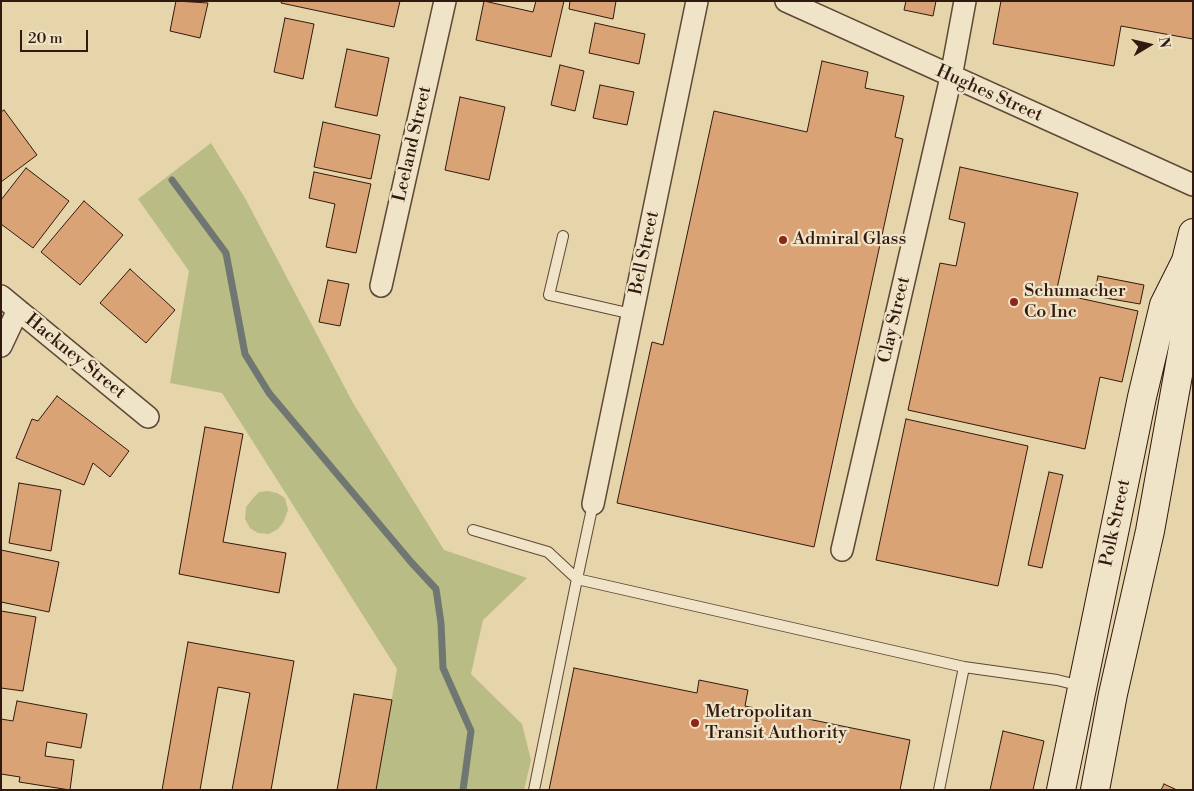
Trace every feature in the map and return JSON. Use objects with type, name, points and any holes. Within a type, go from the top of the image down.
[{"type":"main road","name":"Polk Street","points":[[1095,790],[1113,694],[1150,531],[1189,314],[1189,262],[1193,233]]},
{"type":"main road","name":"Polk Street","points":[[1061,790],[1140,407],[1164,305],[1189,262]]},
{"type":"main road","points":[[1082,686],[1113,694]]},
{"type":"street","name":"Leeland Street","points":[[381,286],[445,1]]},
{"type":"street","name":"Bell Street","points":[[593,504],[697,1]]},
{"type":"street","name":"Hughes Street","points":[[786,1],[1193,185]]},
{"type":"street","name":"Clay Street","points":[[842,550],[951,77],[965,1]]},
{"type":"street","name":"Hackney Street","points":[[1,296],[148,417]]},
{"type":"street","points":[[1,346],[18,310]]},
{"type":"lane","points":[[563,236],[549,295],[632,314]]},
{"type":"lane","points":[[534,790],[593,504]]},
{"type":"lane","points":[[473,530],[548,552],[577,579],[964,667],[1057,680],[1082,686]]},
{"type":"lane","points":[[939,790],[964,667]]},
{"type":"green space","points":[[211,143],[245,198],[353,403],[444,550],[527,578],[483,620],[471,674],[522,724],[531,760],[524,790],[376,790],[397,669],[222,393],[170,383],[189,271],[138,199]]},
{"type":"green space","points":[[259,492],[277,493],[285,498],[288,510],[284,521],[278,529],[269,534],[258,533],[250,528],[245,519],[246,507]]},
{"type":"building","points":[[176,1],[208,3],[200,38],[170,31]]},
{"type":"building","points":[[282,1],[400,1],[394,27],[281,3]]},
{"type":"building","points":[[484,1],[533,12],[536,1],[564,1],[551,57],[476,40]]},
{"type":"building","points":[[570,1],[616,1],[613,19],[569,9]]},
{"type":"building","points":[[906,1],[936,1],[933,16],[904,10]]},
{"type":"building","points":[[1001,1],[1193,1],[1193,39],[1121,26],[1114,66],[993,44]]},
{"type":"building","points":[[285,18],[314,24],[303,79],[274,72]]},
{"type":"building","points":[[595,23],[645,34],[639,64],[589,53]]},
{"type":"building","points":[[347,49],[389,58],[377,116],[335,107]]},
{"type":"building","name":"Admiral Glass","points":[[822,61],[868,72],[865,88],[904,96],[895,137],[903,139],[814,547],[617,503],[652,342],[663,345],[714,111],[807,132]]},
{"type":"building","points":[[560,65],[584,71],[575,111],[551,105]]},
{"type":"building","points":[[600,85],[634,92],[627,125],[593,118]]},
{"type":"building","points":[[460,97],[505,107],[489,180],[445,170]]},
{"type":"building","points":[[4,110],[37,155],[1,182],[1,112]]},
{"type":"building","points":[[323,122],[380,135],[371,179],[314,167]]},
{"type":"building","name":"Schumacher Co Inc","points":[[960,167],[1078,193],[1056,293],[1138,311],[1122,382],[1100,377],[1085,449],[908,410],[940,263],[956,266],[965,223],[949,219]]},
{"type":"building","points":[[26,168],[69,201],[33,248],[1,224],[1,200]]},
{"type":"building","points":[[314,172],[371,184],[356,253],[326,247],[335,204],[309,198]]},
{"type":"building","points":[[84,201],[123,235],[80,285],[41,252]]},
{"type":"building","points":[[130,269],[175,310],[146,343],[100,303]]},
{"type":"building","points":[[1098,276],[1144,285],[1140,304],[1094,296]]},
{"type":"building","points":[[328,280],[349,284],[340,326],[319,322]]},
{"type":"building","points":[[57,396],[129,451],[110,477],[93,463],[84,485],[16,458],[32,419],[38,421]]},
{"type":"building","points":[[906,419],[1028,446],[998,586],[876,560]]},
{"type":"building","points":[[205,427],[243,434],[223,542],[286,553],[279,593],[179,574]]},
{"type":"building","points":[[1049,472],[1063,475],[1042,568],[1028,565]]},
{"type":"building","points":[[19,483],[61,490],[51,551],[9,543]]},
{"type":"building","points":[[1,550],[59,562],[49,612],[1,602]]},
{"type":"building","points":[[1,611],[36,617],[23,691],[1,688]]},
{"type":"building","points":[[188,642],[294,661],[271,790],[232,790],[250,693],[218,687],[200,790],[162,790]]},
{"type":"building","name":"Metropolitan Transit Authority","points":[[574,668],[697,693],[699,680],[748,690],[745,706],[910,740],[900,790],[549,790]]},
{"type":"building","points":[[354,694],[392,700],[376,790],[337,790]]},
{"type":"building","points":[[17,701],[87,714],[81,748],[47,742],[45,756],[74,760],[70,790],[19,782],[20,777],[1,774],[1,719],[13,721]]},
{"type":"building","points":[[1003,731],[1044,741],[1033,790],[990,790]]},
{"type":"building","points":[[1164,784],[1177,790],[1161,790]]},
{"type":"waterway","points":[[172,180],[226,253],[245,354],[269,393],[411,562],[436,589],[441,623],[443,668],[471,731],[463,790]]},
{"type":"place","name":"Admiral Glass","points":[[783,240]]},
{"type":"place","name":"Schumacher Co Inc","points":[[1014,302]]},
{"type":"place","name":"Metropolitan Transit Authority","points":[[695,723]]}]
